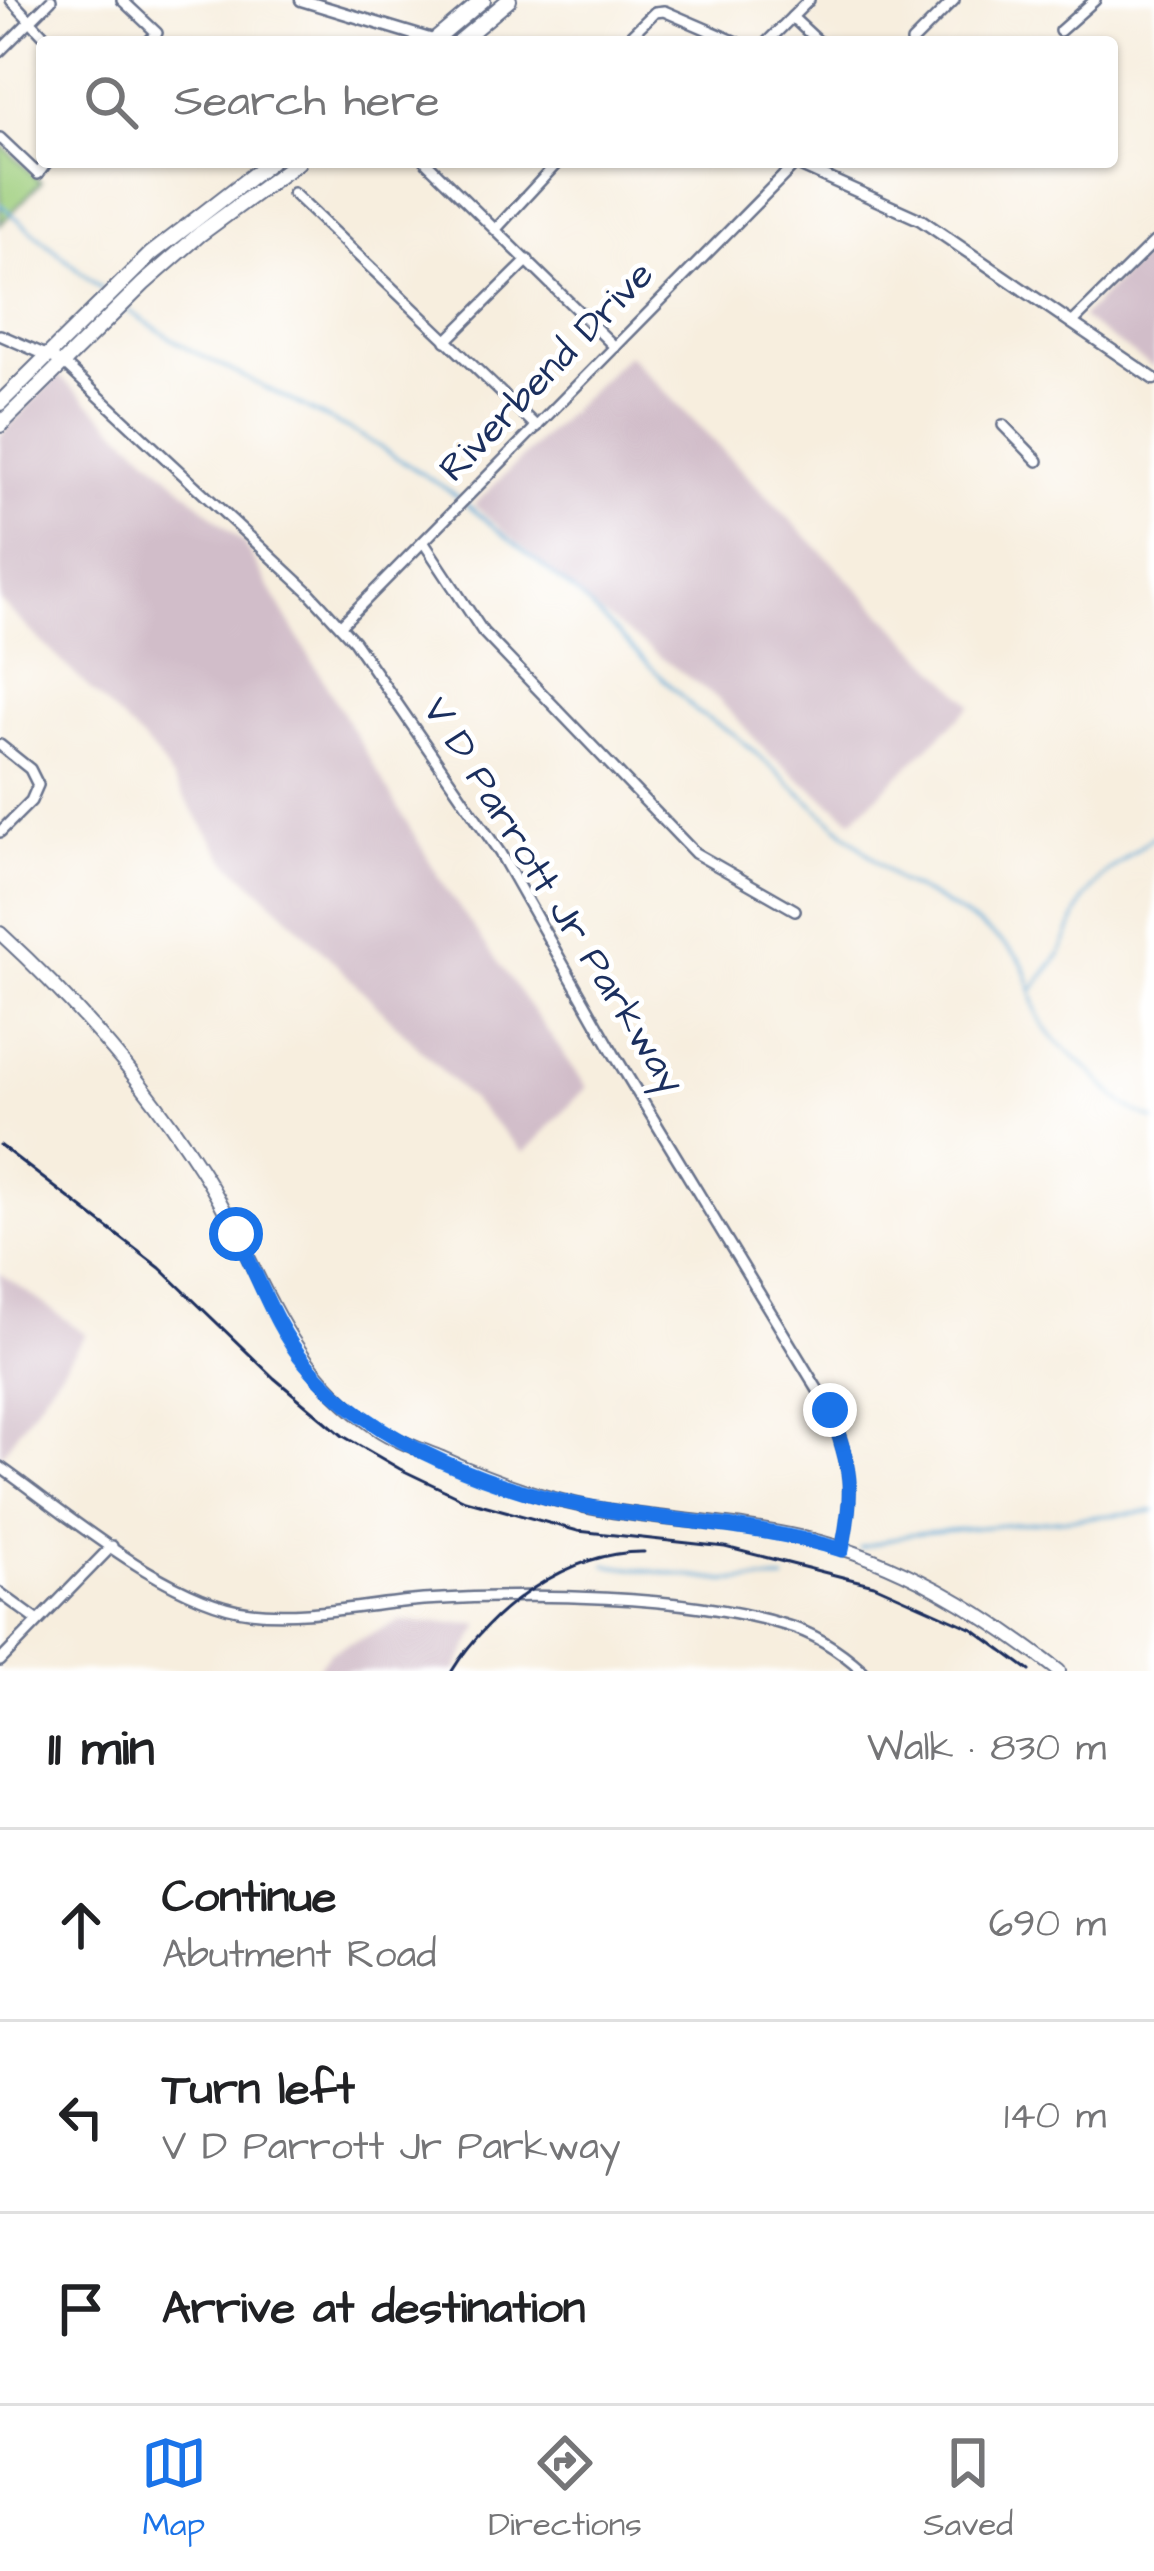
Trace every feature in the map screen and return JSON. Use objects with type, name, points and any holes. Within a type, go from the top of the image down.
[{"type":"main road","points":[[442,36],[483,0]]},
{"type":"main road","points":[[466,36],[509,0]]},
{"type":"main road","points":[[0,403],[152,254],[262,168]]},
{"type":"main road","points":[[0,424],[200,234],[290,168]]},
{"type":"main road","points":[[0,933],[61,989],[155,1100],[203,1172],[271,1309],[306,1364],[376,1428],[505,1486],[602,1510],[804,1538],[898,1569],[1010,1633],[1059,1671]]},
{"type":"street","points":[[11,0],[45,36]]},
{"type":"street","points":[[0,51],[51,0]]},
{"type":"street","points":[[122,0],[157,33],[154,36]]},
{"type":"street","points":[[301,0],[416,36]]},
{"type":"street","points":[[773,36],[809,0]]},
{"type":"street","points":[[918,36],[955,0]]},
{"type":"street","points":[[1060,31],[1095,0]]},
{"type":"street","points":[[629,36],[655,12],[664,11],[722,36]]},
{"type":"street","points":[[792,17],[813,36]]},
{"type":"street","points":[[0,138],[38,175],[43,168]]},
{"type":"street","points":[[431,168],[615,347]]},
{"type":"street","points":[[496,229],[552,168]]},
{"type":"street","name":"Riverbend Drive","points":[[341,626],[790,168]]},
{"type":"street","points":[[806,168],[920,220],[1154,379]]},
{"type":"street","points":[[293,193],[537,428]]},
{"type":"street","points":[[1072,323],[1154,242]]},
{"type":"street","points":[[446,341],[528,260]]},
{"type":"street","points":[[0,335],[62,362]]},
{"type":"street","name":"V D Parrott Jr Parkway","points":[[62,362],[341,626],[387,684],[500,853],[614,1054],[830,1410],[847,1457],[852,1502],[842,1550]]},
{"type":"street","points":[[1004,425],[1038,461]]},
{"type":"street","points":[[424,543],[494,644],[695,853],[794,910]]},
{"type":"street","points":[[0,745],[30,769],[38,785],[31,801],[0,832]]},
{"type":"street","points":[[0,1467],[175,1588],[248,1612],[302,1613],[462,1598],[707,1608],[788,1625],[820,1640],[863,1671]]},
{"type":"street","points":[[14,1671],[1,1660],[112,1546]]},
{"type":"street","points":[[0,1593],[37,1620]]},
{"type":"shaded area","points":[[1154,245],[1154,368],[1081,318]]},
{"type":"shaded area","points":[[628,354],[972,705],[852,820],[770,755],[718,699],[593,608],[474,505]]},
{"type":"shaded area","points":[[58,375],[243,543],[446,889],[587,1087],[524,1153],[226,860],[154,752],[0,601],[0,436]]},
{"type":"shaded area","points":[[0,1273],[86,1334],[0,1457]]},
{"type":"shaded area","points":[[401,1621],[481,1624],[455,1671],[315,1671],[330,1652]]},
{"type":"green space","points":[[0,143],[41,182],[0,225]]},
{"type":"waterway","points":[[0,204],[101,289]]},
{"type":"waterway","points":[[126,309],[188,349],[360,435],[450,491],[578,595],[698,713],[734,734],[900,882],[966,917],[1014,953],[1049,1033],[1118,1099],[1154,1120]]},
{"type":"waterway","points":[[1034,988],[1060,954],[1083,900],[1104,875],[1154,836]]},
{"type":"waterway","points":[[860,1548],[909,1534],[1154,1511]]},
{"type":"waterway","points":[[606,1565],[724,1581],[785,1580]]},
{"type":"railway","points":[[0,1145],[160,1268],[274,1378],[343,1436],[400,1469],[465,1500],[578,1531],[725,1547],[874,1585],[973,1629],[1030,1671]]},
{"type":"railway","points":[[452,1671],[488,1626],[534,1588],[588,1561],[644,1552]]},
{"type":"route","points":[[236,1234],[271,1309],[306,1364],[376,1428],[505,1486],[602,1510],[804,1538],[842,1550],[852,1502],[847,1457],[830,1410]]}]
